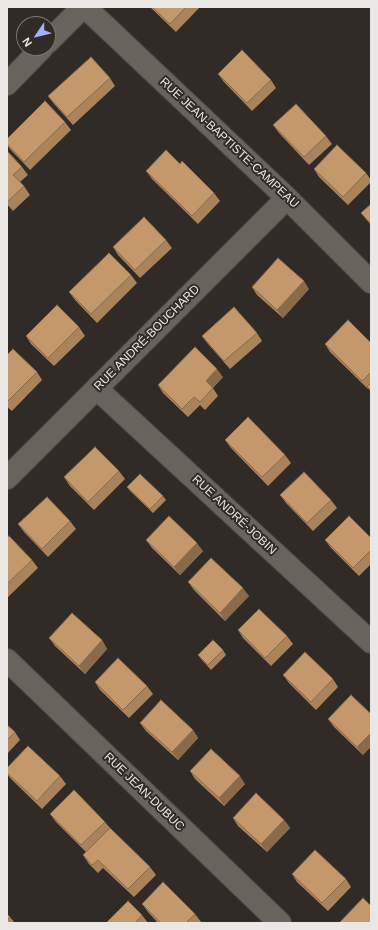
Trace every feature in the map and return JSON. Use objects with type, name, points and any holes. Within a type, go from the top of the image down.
[{"type":"street","points":[[56,34],[84,7]]},
{"type":"street","name":"RUE JEAN-BAPTISTE-CAMPEAU","points":[[84,7],[287,198],[371,282]]},
{"type":"street","points":[[7,84],[34,56]]},
{"type":"street","name":"RUE ANDRÉ-BOUCHARD","points":[[7,478],[287,198]]},
{"type":"street","name":"RUE ANDRÉ-JOBIN","points":[[97,389],[371,642]]},
{"type":"street","name":"RUE JEAN-DUBUC","points":[[7,660],[280,923]]},
{"type":"building","points":[[152,7],[186,7],[170,24]]},
{"type":"building","points":[[242,50],[271,80],[247,103],[218,74]]},
{"type":"building","points":[[91,57],[110,78],[67,117],[48,96]]},
{"type":"building","points":[[45,101],[65,122],[24,162],[7,144],[7,139]]},
{"type":"building","points":[[296,104],[326,136],[304,157],[273,125]]},
{"type":"building","points":[[337,145],[366,173],[343,197],[314,169]]},
{"type":"building","points":[[166,150],[180,164],[182,161],[214,193],[192,216],[146,171]]},
{"type":"building","points":[[7,151],[22,167],[13,175],[24,186],[7,202]]},
{"type":"building","points":[[371,204],[371,224],[361,213]]},
{"type":"building","points":[[144,217],[166,240],[135,270],[113,247]]},
{"type":"building","points":[[109,253],[131,275],[91,314],[69,292]]},
{"type":"building","points":[[278,258],[304,281],[277,310],[252,287]]},
{"type":"building","points":[[57,305],[79,327],[48,358],[26,336]]},
{"type":"building","points":[[234,307],[257,333],[224,361],[202,336]]},
{"type":"building","points":[[348,320],[371,343],[371,372],[362,381],[325,344]]},
{"type":"building","points":[[195,347],[217,369],[206,381],[213,388],[200,402],[194,397],[182,409],[158,385]]},
{"type":"building","points":[[13,349],[37,372],[7,402],[7,355]]},
{"type":"building","points":[[371,383],[371,390],[367,387]]},
{"type":"building","points":[[248,417],[285,455],[262,477],[225,440]]},
{"type":"building","points":[[95,447],[119,471],[88,502],[64,477]]},
{"type":"building","points":[[304,472],[331,500],[307,523],[280,495]]},
{"type":"building","points":[[140,474],[163,496],[150,509],[127,487]]},
{"type":"building","points":[[47,497],[70,521],[42,549],[18,524]]},
{"type":"building","points":[[169,516],[197,543],[174,567],[146,540]]},
{"type":"building","points":[[349,516],[371,538],[371,550],[353,568],[325,540]]},
{"type":"building","points":[[9,536],[32,560],[7,584],[7,538]]},
{"type":"building","points":[[211,558],[243,588],[220,613],[188,582]]},
{"type":"building","points":[[259,609],[287,636],[265,658],[238,630]]},
{"type":"building","points":[[72,613],[102,640],[79,666],[49,638]]},
{"type":"building","points":[[213,640],[223,650],[208,665],[198,655]]},
{"type":"building","points":[[305,652],[333,679],[311,702],[283,675]]},
{"type":"building","points":[[118,658],[147,686],[123,710],[95,682]]},
{"type":"building","points":[[351,695],[371,714],[371,733],[357,747],[328,719]]},
{"type":"building","points":[[161,700],[193,730],[172,752],[140,723]]},
{"type":"building","points":[[7,725],[15,732],[7,740]]},
{"type":"building","points":[[28,746],[60,776],[37,801],[7,773],[7,768]]},
{"type":"building","points":[[211,749],[240,776],[219,798],[190,771]]},
{"type":"building","points":[[74,790],[105,822],[81,845],[50,814]]},
{"type":"building","points":[[256,793],[284,820],[261,844],[233,818]]},
{"type":"building","points":[[110,828],[150,867],[128,889],[98,860],[92,865],[83,855]]},
{"type":"building","points":[[315,850],[346,879],[322,903],[292,874]]},
{"type":"building","points":[[163,882],[195,914],[186,923],[161,923],[142,904]]},
{"type":"building","points":[[363,898],[371,906],[371,923],[341,923],[340,922]]},
{"type":"building","points":[[128,901],[142,915],[135,923],[106,923]]}]
